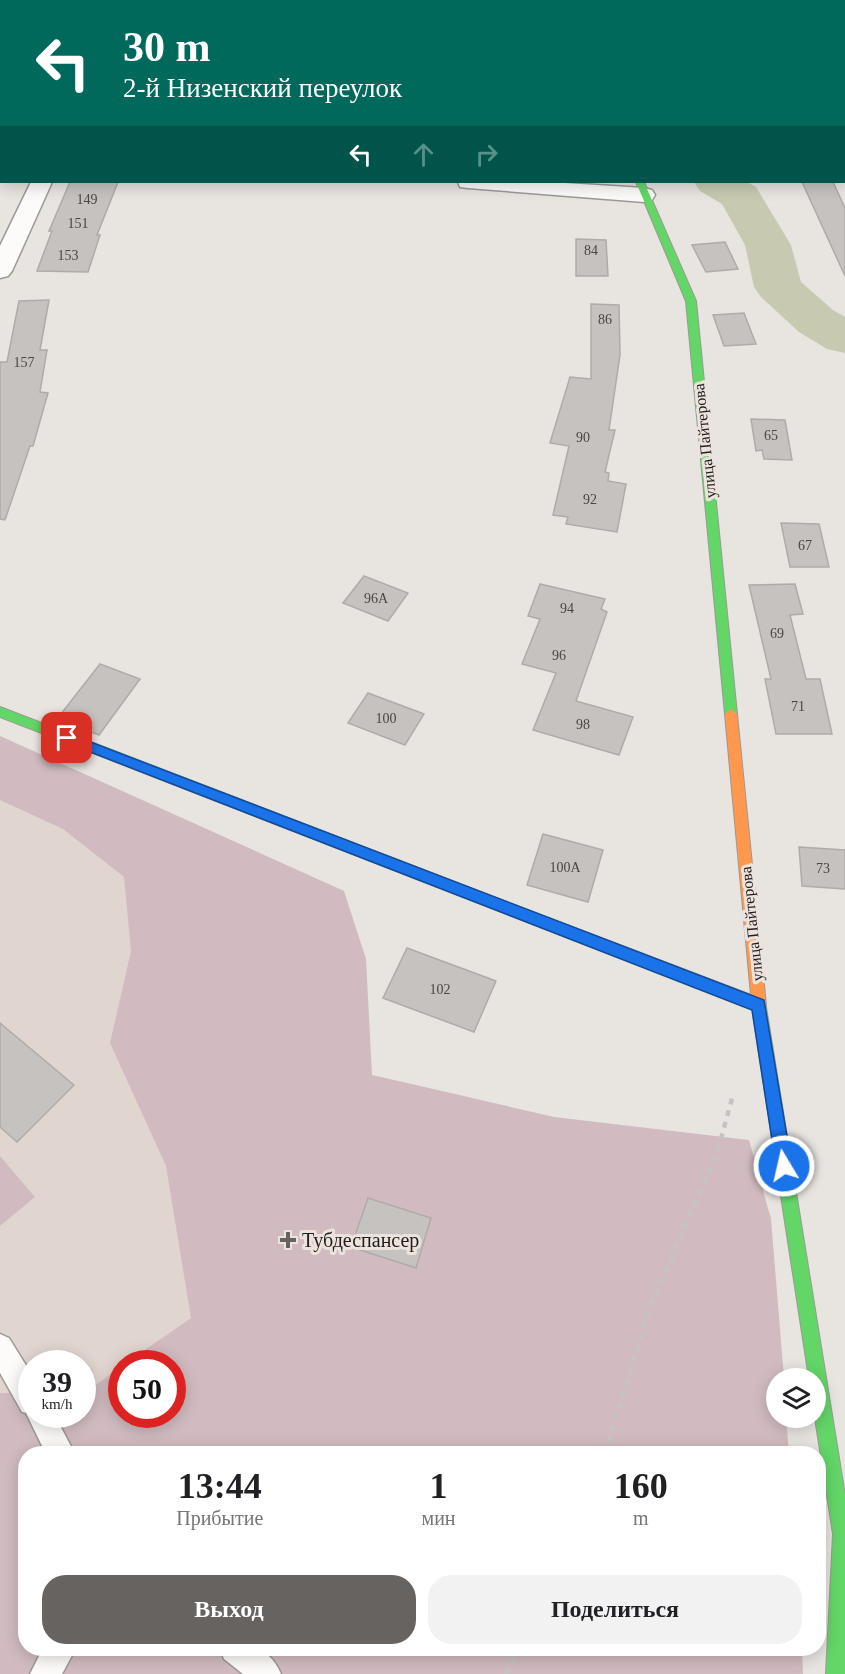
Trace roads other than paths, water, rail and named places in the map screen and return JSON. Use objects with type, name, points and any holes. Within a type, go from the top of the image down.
[{"type":"main road","name":"улица Пайтерова","points":[[642,188],[691,301],[759,1005],[843,1534],[836,1674]]},
{"type":"main road","points":[[0,712],[759,1005]]},
{"type":"street","points":[[0,271],[41,183]]},
{"type":"street","points":[[497,183],[642,188]]},
{"type":"lane","points":[[0,1347],[18,1378]]},
{"type":"lane","points":[[47,1428],[57,1446]]},
{"type":"lane","points":[[45,1674],[56,1656]]},
{"type":"lane","points":[[245,1656],[266,1674]]},
{"type":"waterway","points":[[718,183],[740,196],[768,245],[778,287],[816,321],[845,338]]},
{"type":"place","name":"Тубдеспансер","points":[[288,1240]]}]
